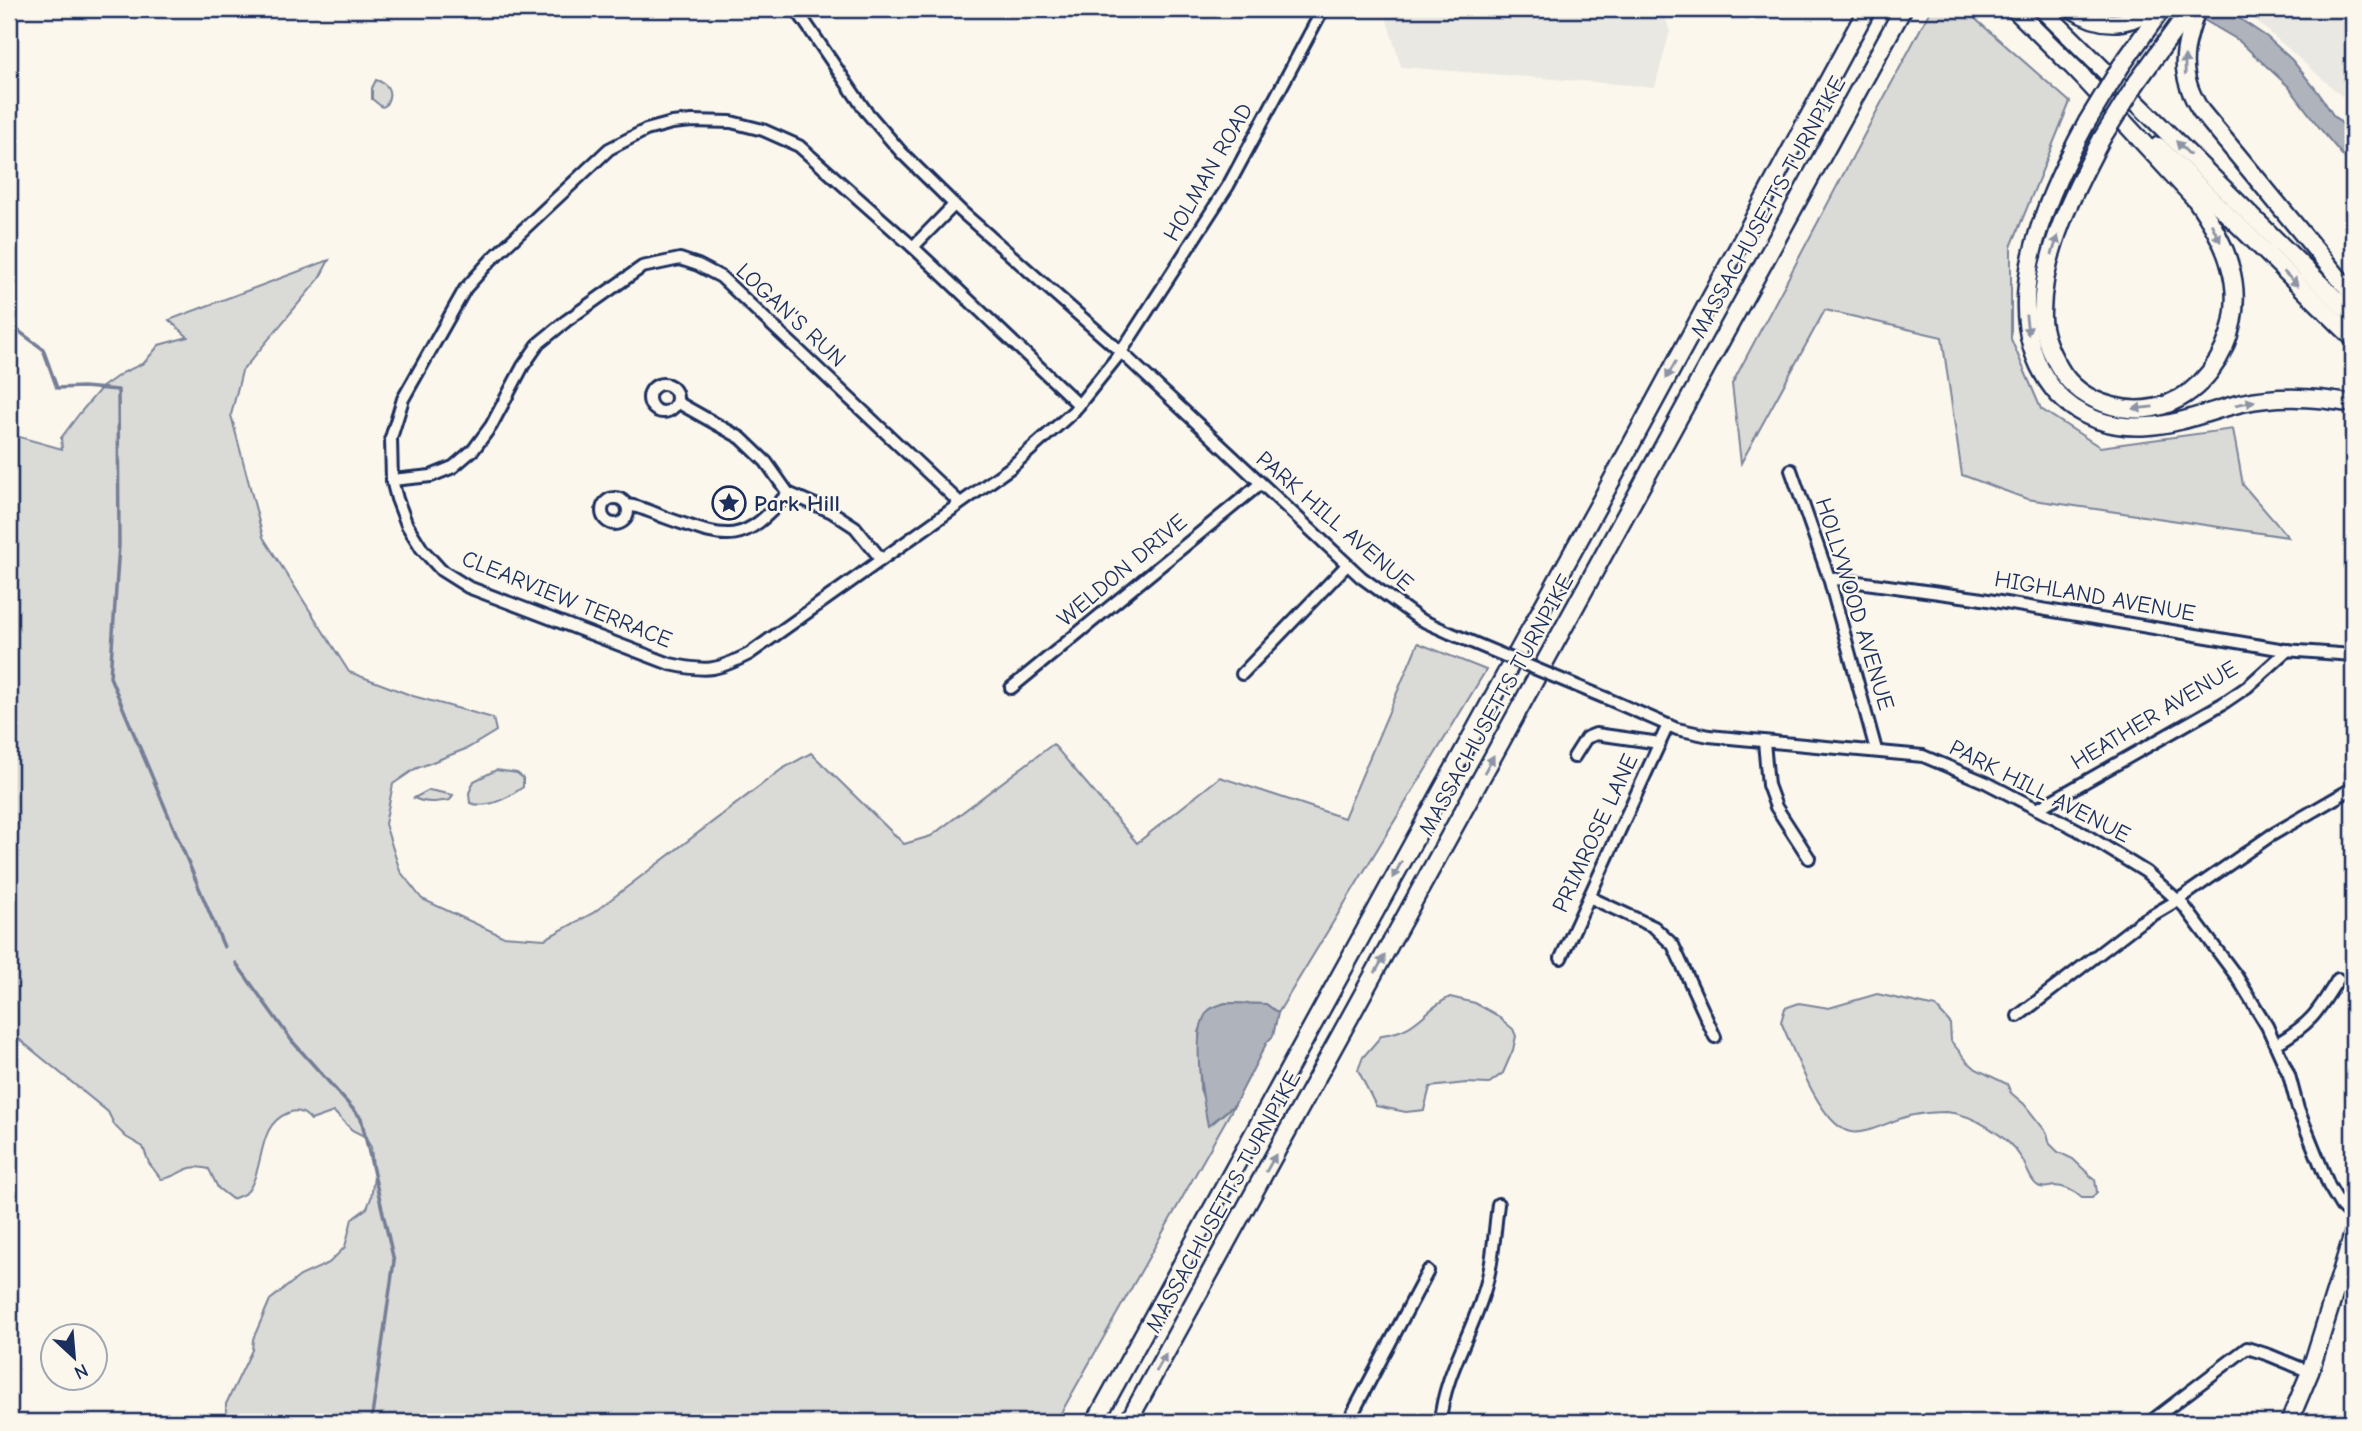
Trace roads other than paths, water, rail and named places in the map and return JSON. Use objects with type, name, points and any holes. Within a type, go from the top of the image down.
[{"type":"highway","name":"MASSACHUSETTS TURNPIKE","points":[[1095,1422],[1594,514],[1867,9]]},
{"type":"highway","name":"MASSACHUSETTS TURNPIKE","points":[[1128,1422],[1903,9]]},
{"type":"highway","points":[[2014,9],[2188,174],[2353,338]]},
{"type":"highway","points":[[2042,9],[2353,316]]},
{"type":"highway","points":[[2072,9],[2089,19],[2112,24],[2130,21],[2158,10]]},
{"type":"highway","points":[[2190,9],[2184,27],[2184,63],[2191,94],[2201,111],[2353,295]]},
{"type":"highway","points":[[2076,70],[2196,200],[2208,218],[2231,267],[2235,293],[2233,319],[2218,360],[2193,391],[2169,404],[2145,410],[2126,410],[2102,404],[2082,393],[2065,378],[2050,352],[2041,314],[2043,291],[2057,238],[2078,183],[2102,138],[2137,82],[2197,9]]},
{"type":"highway","points":[[2158,10],[2087,122],[2053,189],[2042,220],[2033,255],[2025,313],[2027,334],[2046,380],[2060,398],[2080,412],[2101,423],[2120,426],[2172,423],[2245,402],[2287,398],[2313,398],[2353,404]]},
{"type":"highway","points":[[2289,1422],[2310,1372],[2353,1234]]},
{"type":"main road","points":[[2336,1290],[2353,1279]]},
{"type":"street","name":"PARK HILL AVENUE","points":[[796,9],[865,110],[902,153],[954,205],[1121,352],[1347,565],[1408,612],[1424,622],[1668,725],[1709,736],[1908,753],[1934,759],[1987,783],[2124,856],[2178,900],[2237,977],[2276,1044],[2313,1150],[2329,1186],[2341,1206],[2353,1217]]},
{"type":"street","name":"HOLMAN ROAD","points":[[1121,352],[1228,186],[1323,9]]},
{"type":"street","name":"CLEARVIEW TERRACE","points":[[1079,405],[913,247],[799,146],[764,130],[731,122],[672,123],[639,133],[609,149],[491,260],[465,289],[403,399],[391,438],[392,480],[407,525],[422,550],[441,570],[468,587],[670,664],[699,670],[727,665],[749,654],[1010,468],[1079,405],[1121,352]]},
{"type":"street","points":[[913,247],[954,205]]},
{"type":"street","name":"LOGAN'S RUN","points":[[392,480],[431,476],[453,467],[474,449],[491,426],[523,366],[539,343],[642,267],[680,259],[721,277],[960,503]]},
{"type":"street","points":[[677,402],[741,438],[766,462],[788,493],[832,512],[855,527],[881,559]]},
{"type":"street","name":"HOLLYWOOD AVENUE","points":[[1791,470],[1829,578],[1876,750]]},
{"type":"street","name":"WELDON DRIVE","points":[[1011,688],[1260,484]]},
{"type":"street","points":[[627,505],[711,533],[728,535],[744,533],[767,517],[788,493]]},
{"type":"street","points":[[1242,674],[1347,565]]},
{"type":"street","name":"HIGHLAND AVENUE","points":[[1829,578],[1976,598],[2288,650],[2353,655]]},
{"type":"street","name":"HEATHER AVENUE","points":[[2037,809],[2222,704],[2247,687],[2288,650]]},
{"type":"street","name":"PRIMROSE LANE","points":[[1561,958],[1668,725]]},
{"type":"street","points":[[1574,757],[1586,738],[1596,734],[1660,743]]},
{"type":"street","points":[[1764,742],[1768,785],[1776,807],[1809,858]]},
{"type":"street","points":[[2018,1016],[2139,923],[2178,900],[2270,836],[2353,788]]},
{"type":"street","points":[[1589,897],[1654,927],[1673,946],[1715,1037]]},
{"type":"street","points":[[2276,1044],[2298,1032],[2314,1018],[2339,979]]},
{"type":"street","points":[[1440,1422],[1441,1403],[1449,1376],[1482,1298],[1490,1270],[1498,1204]]},
{"type":"street","points":[[1348,1422],[1428,1271]]},
{"type":"street","points":[[2150,1422],[2247,1348],[2310,1372]]},
{"type":"waterway","points":[[9,324],[43,349],[57,388],[118,390],[119,545],[110,677],[224,947]]},
{"type":"waterway","points":[[236,963],[292,1041],[361,1118],[394,1261],[373,1422]]},
{"type":"place","name":"Park Hill","points":[[729,503]]}]
